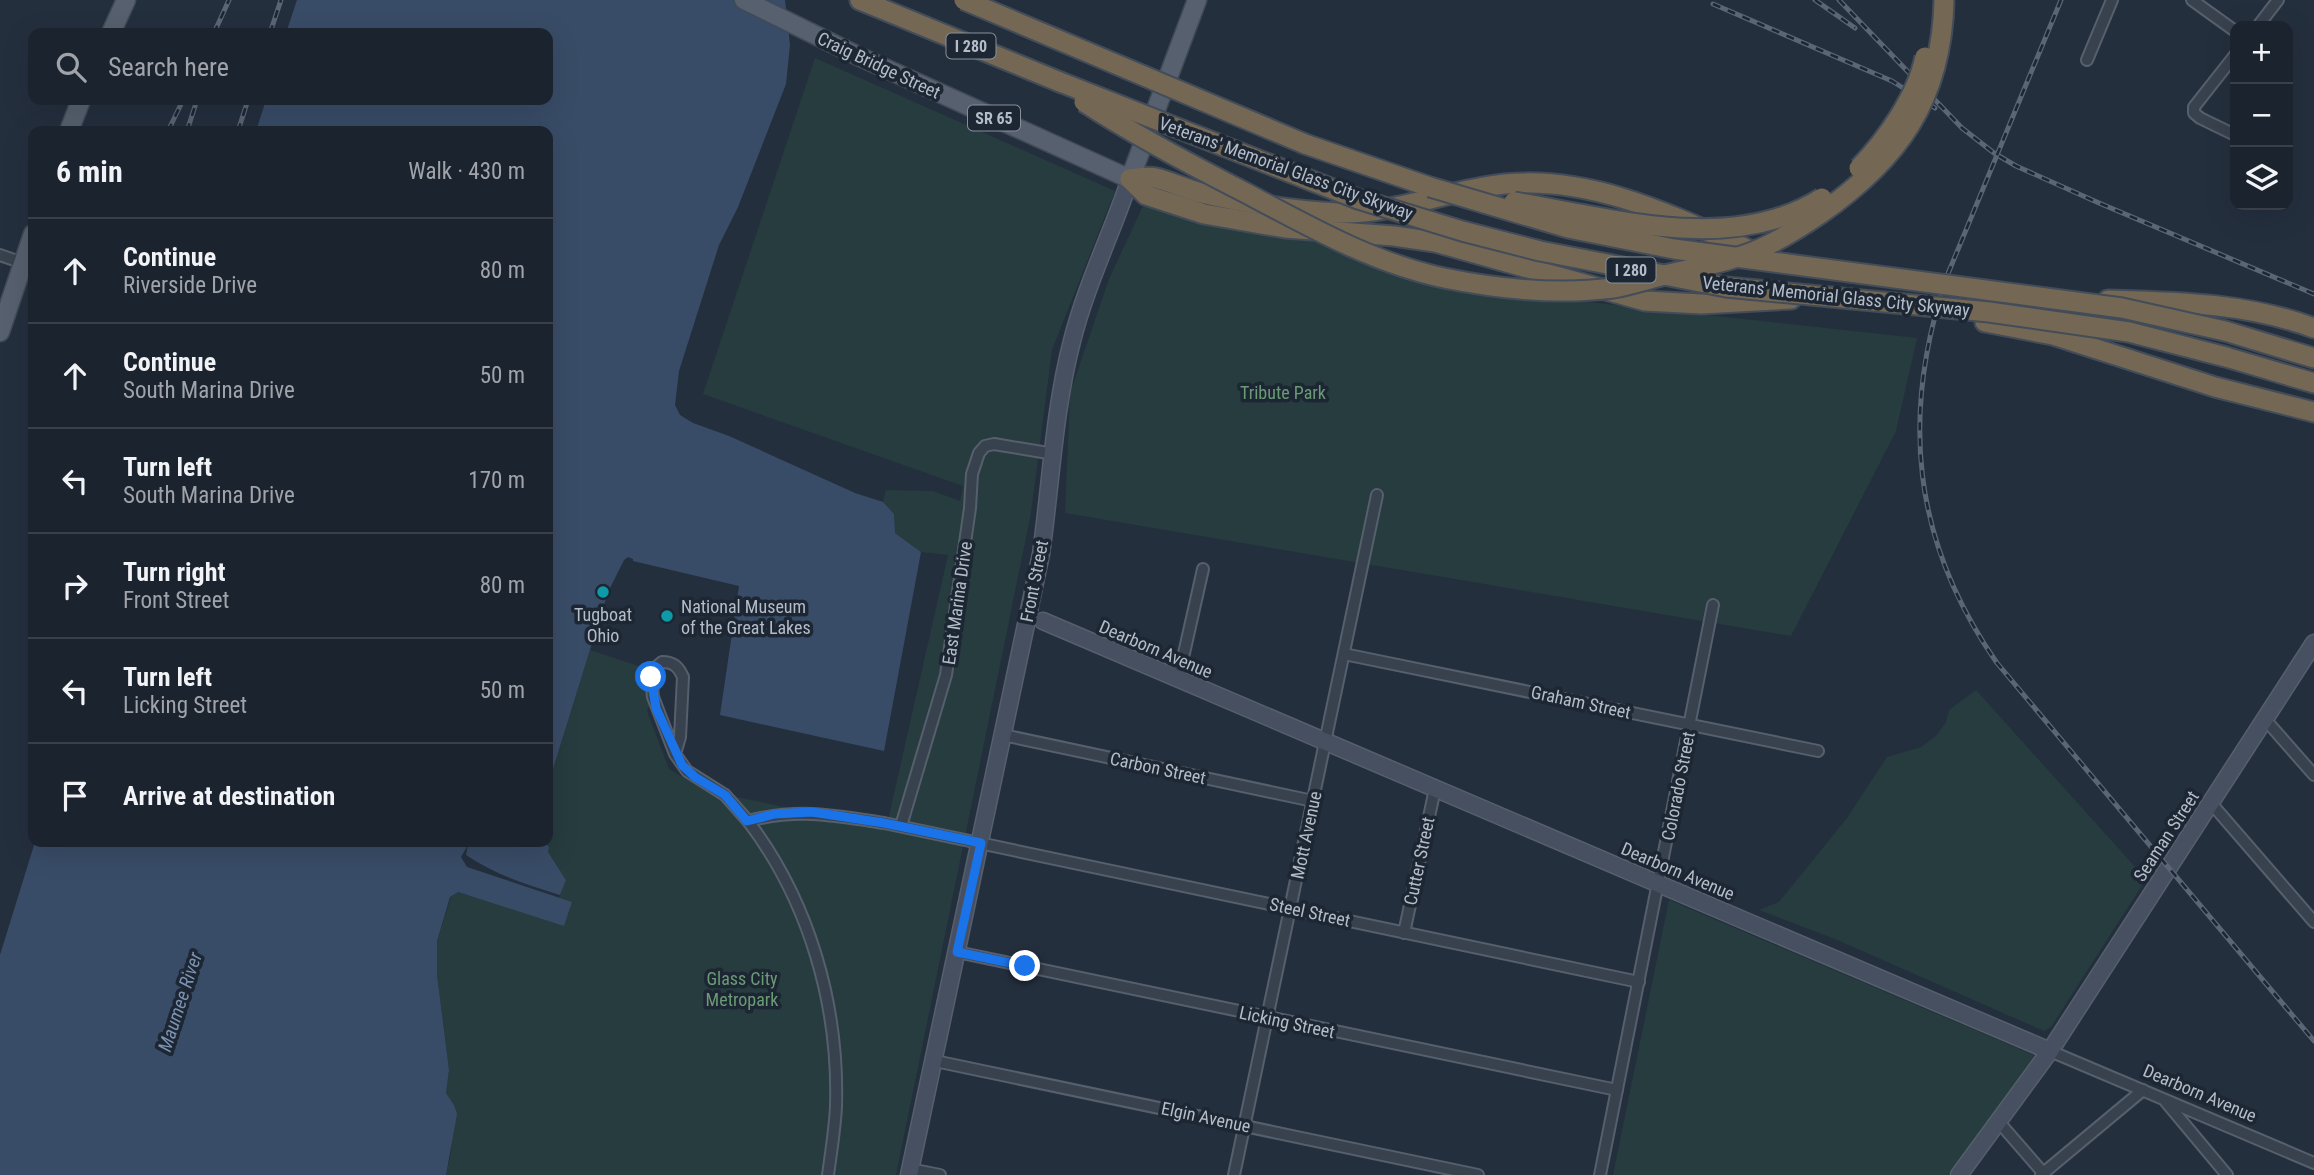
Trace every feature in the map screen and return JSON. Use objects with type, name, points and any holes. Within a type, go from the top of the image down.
[{"type":"highway","name":"Veterans' Memorial Glass City Skyway","points":[[860,0],[1358,199],[1462,231],[1629,270],[1726,287],[1989,312],[2129,332],[2314,383]]},
{"type":"highway","name":"Veterans' Memorial Glass City Skyway","points":[[964,0],[1305,144],[1430,187],[1568,229],[1674,250],[2122,308],[2225,331],[2314,358]]},
{"type":"highway","points":[[1430,187],[1670,228],[1724,229],[1759,223],[1802,210],[1839,187],[1874,152],[1903,112],[1923,64],[1930,32],[1931,0]]},
{"type":"highway","points":[[1060,82],[1086,103],[1200,169],[1338,242],[1390,263],[1443,278],[1490,286],[1550,290],[1613,288],[1743,256],[1804,225],[1854,190],[1891,153],[1918,114],[1935,68],[1944,23],[1944,0]]},
{"type":"highway","points":[[1130,179],[1154,177],[1231,199],[1341,213],[1373,210],[1504,184],[1562,184],[1600,191],[1639,203],[1818,276],[1898,288],[1968,294],[2207,304],[2267,315],[2314,328]]},
{"type":"highway","points":[[1130,179],[1146,195],[1204,214],[1274,226],[1435,242],[1645,301],[1701,304],[1806,300],[1986,322],[2053,335],[2215,387],[2314,412]]},
{"type":"main road","points":[[113,28],[126,0]]},
{"type":"main road","name":"Craig Bridge Street","points":[[744,0],[858,56],[1130,179]]},
{"type":"main road","name":"Front Street","points":[[1130,179],[1198,0]]},
{"type":"main road","points":[[71,126],[79,105]]},
{"type":"main road","points":[[0,332],[28,248]]},
{"type":"street","points":[[2087,60],[2112,0]]},
{"type":"street","points":[[2192,0],[2230,27]]},
{"type":"street","points":[[2262,21],[2278,0]]},
{"type":"street","points":[[2230,61],[2194,107],[2194,113],[2200,118],[2230,133]]},
{"type":"street","name":"Front Street","points":[[910,1172],[1041,554],[1059,400],[1082,307],[1130,179]]},
{"type":"street","points":[[0,255],[23,263]]},
{"type":"street","name":"East Marina Drive","points":[[901,827],[946,675],[967,536],[972,474],[979,453],[985,446],[994,444],[1054,454]]},
{"type":"street","name":"Mott Avenue","points":[[1234,1175],[1377,495]]},
{"type":"street","points":[[1178,680],[1203,569]]},
{"type":"street","name":"Colorado Street","points":[[1600,1175],[1713,605]]},
{"type":"street","name":"Dearborn Avenue","points":[[1027,614],[2314,1163]]},
{"type":"street","name":"Seaman Street","points":[[1959,1175],[2050,1051],[2314,643]]},
{"type":"street","name":"Graham Street","points":[[1344,654],[1818,751]]},
{"type":"street","points":[[675,754],[680,737],[683,677],[679,668],[671,662],[662,662],[654,668],[651,677],[653,696],[675,754],[695,777],[725,795],[757,834],[797,903],[815,951],[831,1016],[834,1045],[836,1107],[828,1175]]},
{"type":"street","points":[[2264,718],[2314,775]]},
{"type":"street","name":"Carbon Street","points":[[1003,735],[1313,801]]},
{"type":"street","name":"Cutter Street","points":[[1404,933],[1435,789]]},
{"type":"street","points":[[2211,803],[2314,922]]},
{"type":"street","name":"Steel Street","points":[[747,821],[775,814],[812,812],[901,827],[1639,982]]},
{"type":"street","name":"Licking Street","points":[[957,952],[1617,1090]]},
{"type":"street","name":"Elgin Avenue","points":[[935,1061],[1478,1175]]},
{"type":"street","points":[[1998,1121],[2043,1174],[2143,1090]]},
{"type":"street","points":[[2164,1100],[2227,1175]]},
{"type":"street","points":[[910,1172],[940,1175]]},
{"type":"green space","name":"Glass City Metropark","points":[[815,58],[1115,191],[1052,350],[1031,513],[896,1175],[446,1175],[451,1153],[454,1105],[446,1093],[449,1070],[437,975],[437,941],[451,897],[457,892],[564,925],[572,902],[559,898],[566,880],[548,852],[549,847],[553,847],[553,769],[590,650],[647,669],[645,685],[651,702],[647,711],[669,769],[705,790],[886,829],[948,555],[921,552],[895,533],[894,514],[883,502],[886,490],[933,491],[960,501],[963,486],[703,394]]},
{"type":"green space","name":"Tribute Park","points":[[1143,206],[1265,232],[1320,239],[1450,287],[1917,338],[1896,431],[1791,636],[1065,513],[1070,393],[1109,279]]},
{"type":"green space","points":[[1976,690],[2146,879],[2051,1027],[2044,1031],[1835,939],[1759,910],[1779,902],[1847,818],[1887,757],[1921,747],[1937,735],[1946,722],[1949,710]]},
{"type":"green space","points":[[1669,900],[2036,1056],[1948,1175],[1613,1175]]},
{"type":"water","points":[[297,0],[785,0],[790,45],[786,84],[738,207],[719,245],[679,371],[675,405],[680,415],[693,423],[729,436],[855,493],[883,502],[894,514],[895,533],[921,552],[884,751],[720,715],[739,586],[633,561],[628,557],[608,592],[553,769],[553,126],[258,126],[264,105],[553,105],[553,28],[288,28]]},
{"type":"water","name":"Maumee River","points":[[33,847],[467,847],[461,857],[467,867],[572,902],[564,926],[458,892],[450,897],[437,941],[437,975],[449,1070],[446,1093],[457,1114],[446,1175],[0,1175],[0,955]]},
{"type":"water","points":[[468,847],[549,847],[548,852],[566,880],[560,895],[511,878],[466,855]]},
{"type":"railway","points":[[216,28],[229,0]]},
{"type":"railway","points":[[272,28],[281,0]]},
{"type":"railway","points":[[1815,0],[1855,28]]},
{"type":"railway","points":[[1839,0],[1962,128],[1994,153],[2016,166],[2099,203],[2314,294]]},
{"type":"railway","points":[[2061,0],[1947,276],[1932,328],[1923,378],[1920,427],[1923,476],[1931,524],[1947,571],[1969,617],[1997,663],[2314,1041]]},
{"type":"railway","points":[[1713,4],[1892,81],[1935,108]]},
{"type":"railway","points":[[170,126],[181,105]]},
{"type":"railway","points":[[189,126],[195,105]]},
{"type":"railway","points":[[240,126],[246,105]]},
{"type":"place","name":"Tugboat Ohio","points":[[603,592]]},
{"type":"place","name":"National Museum of the Great Lakes","points":[[667,616]]},
{"type":"route","points":[[651,677],[656,708],[682,765],[695,777],[725,795],[747,821],[775,814],[812,812],[955,836],[981,843],[957,952],[1025,966]]}]
